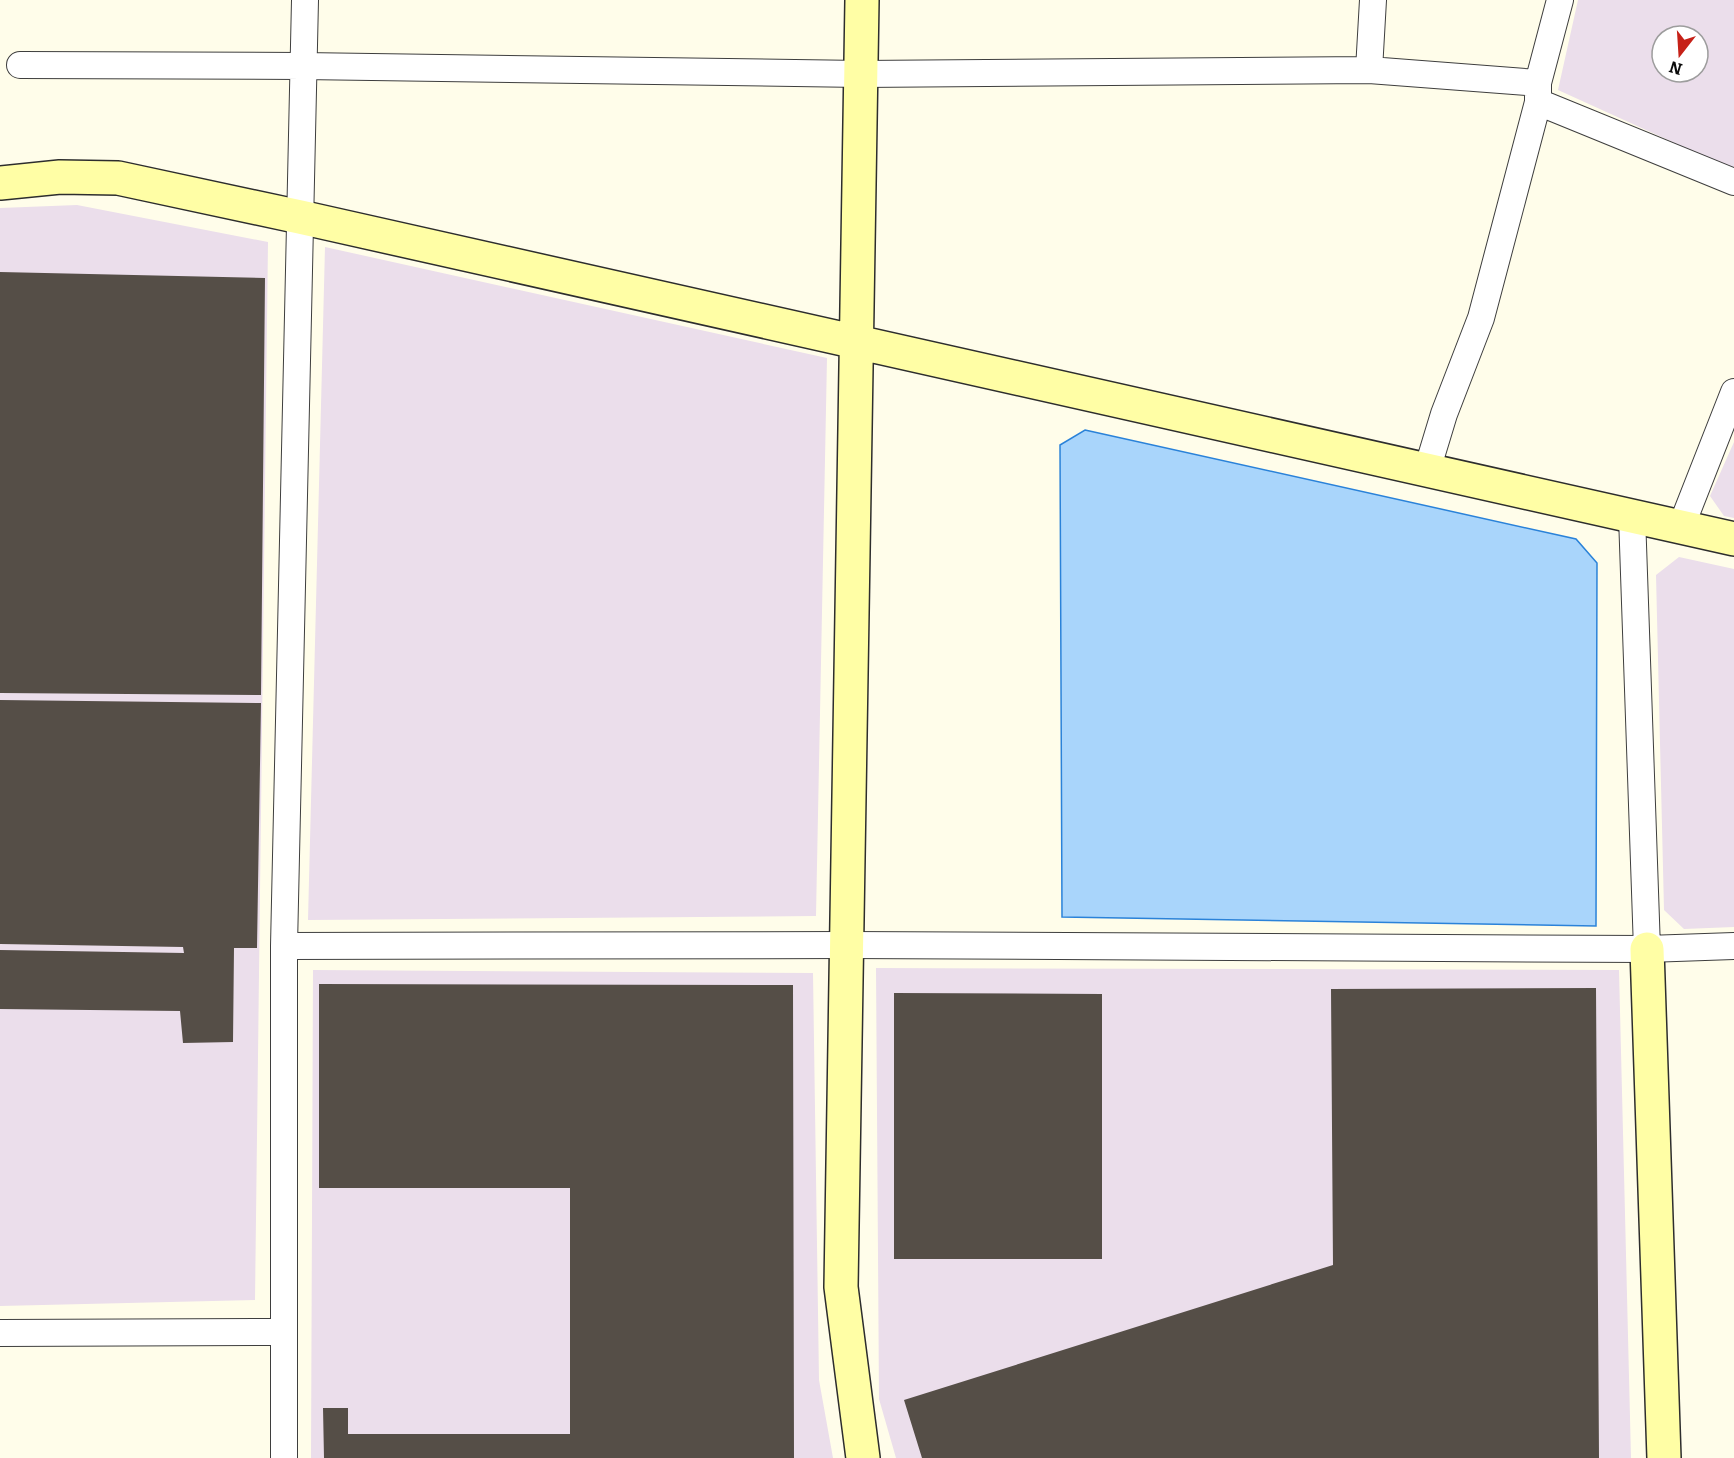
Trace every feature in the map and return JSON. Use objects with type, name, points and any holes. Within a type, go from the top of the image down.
[{"type":"street","points":[[284,1458],[284,946],[304,0]]},
{"type":"street","points":[[862,0],[841,1287],[863,1458]]},
{"type":"street","points":[[1369,70],[1373,0]]},
{"type":"street","points":[[1427,470],[1444,414],[1481,318],[1560,0]]},
{"type":"street","points":[[20,65],[303,66],[861,74],[1369,70],[1538,93],[1734,182]]},
{"type":"street","points":[[0,183],[60,177],[118,178],[1734,539]]},
{"type":"street","points":[[1681,527],[1734,392]]},
{"type":"street","points":[[1632,516],[1664,1458]]},
{"type":"street","points":[[284,946],[847,945],[1647,949],[1734,946]]},
{"type":"street","points":[[0,1333],[284,1332]]},
{"type":"shaded area","points":[[1578,0],[1734,0],[1734,170],[1558,90]]},
{"type":"shaded area","points":[[77,205],[268,242],[255,1300],[0,1306],[0,208]]},
{"type":"shaded area","points":[[325,247],[827,358],[816,916],[308,920]]},
{"type":"shaded area","points":[[1734,442],[1734,518],[1724,516],[1710,496]]},
{"type":"shaded area","points":[[1679,557],[1734,569],[1734,927],[1684,929],[1664,910],[1656,575]]},
{"type":"shaded area","points":[[876,968],[1619,970],[1631,1458],[896,1458],[879,1399]]},
{"type":"shaded area","points":[[313,970],[813,973],[819,1380],[833,1458],[311,1458]]},
{"type":"water","points":[[1085,430],[1576,539],[1597,563],[1596,926],[1062,917],[1060,445]]},
{"type":"building","points":[[0,272],[265,278],[261,695],[0,693]]},
{"type":"building","points":[[0,700],[261,703],[257,948],[234,948],[233,1042],[183,1043],[180,1011],[0,1009],[0,950],[184,953],[183,947],[0,944]]},
{"type":"building","points":[[319,984],[793,985],[794,1458],[324,1458],[323,1408],[348,1408],[348,1434],[570,1434],[570,1188],[319,1188]]},
{"type":"building","points":[[1596,988],[1599,1458],[922,1458],[904,1400],[1333,1265],[1331,989]]},
{"type":"building","points":[[894,993],[1102,994],[1102,1259],[894,1259]]}]
